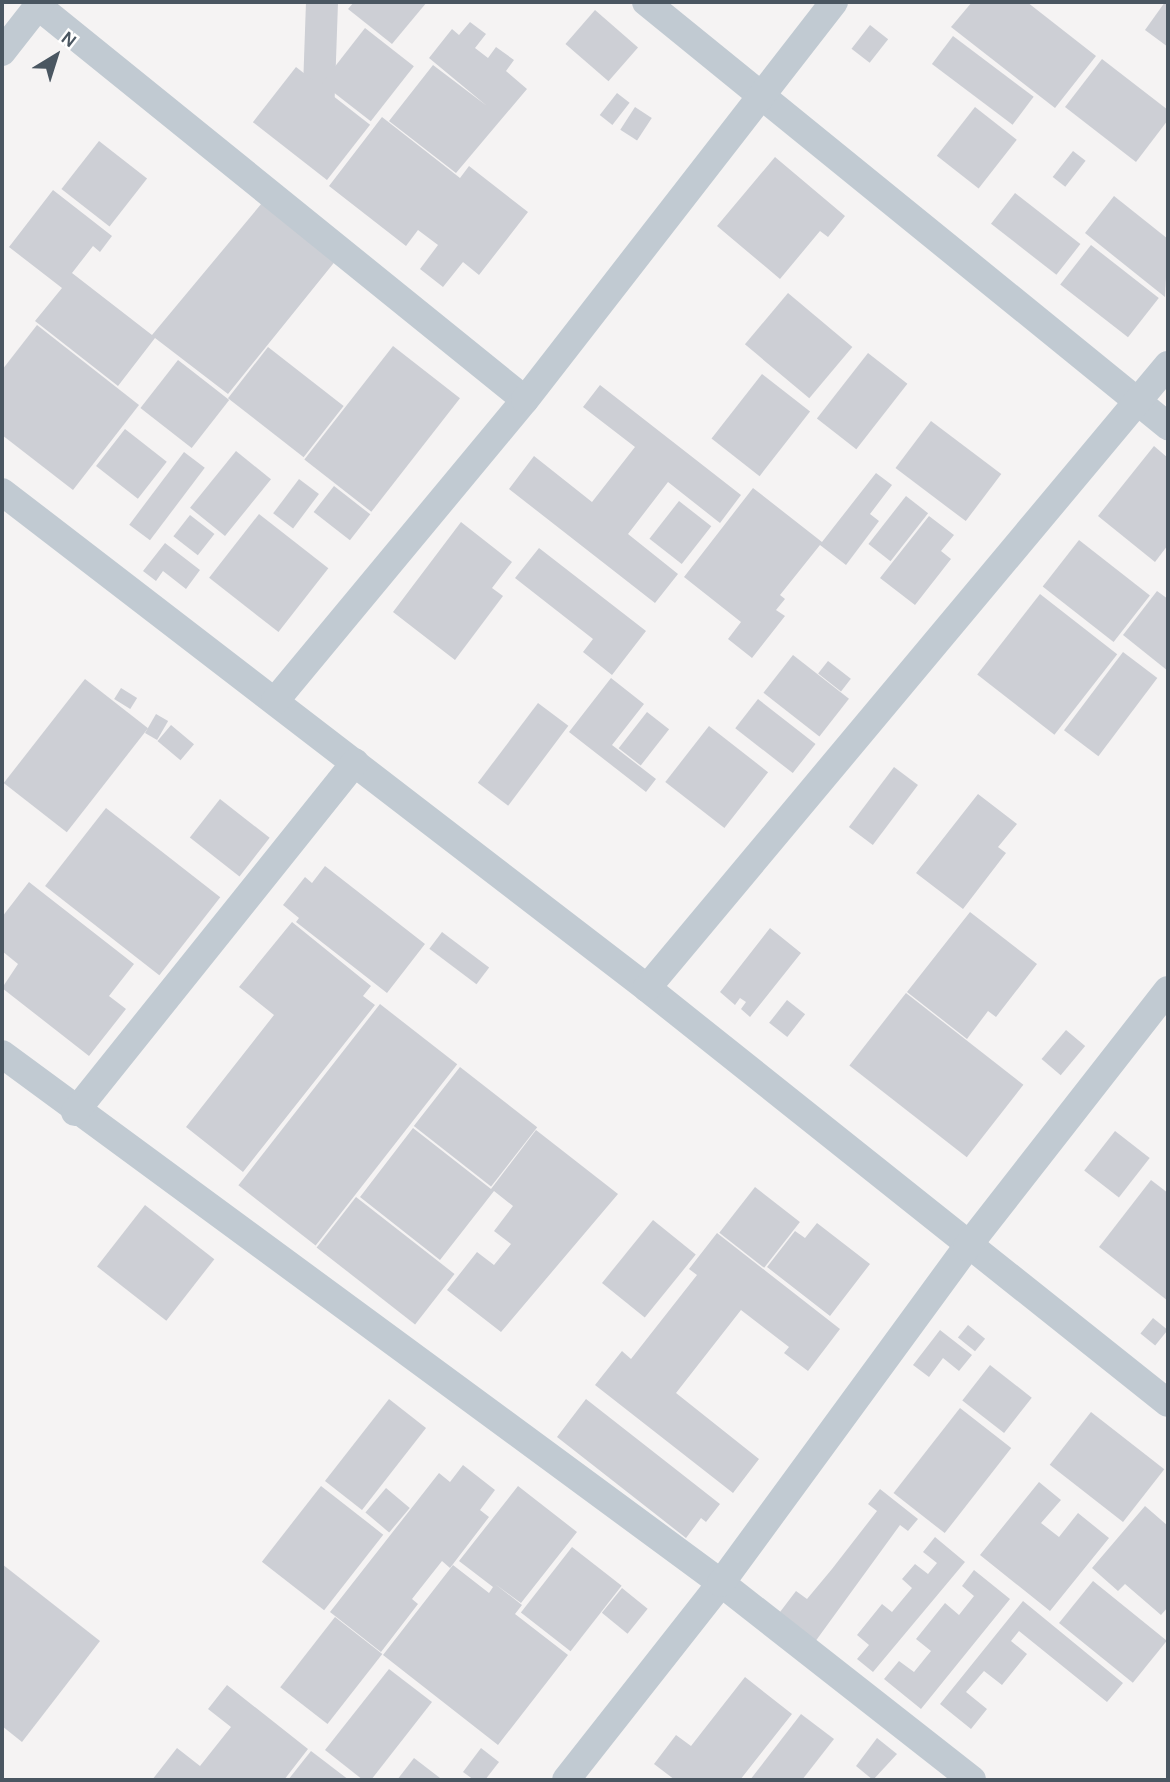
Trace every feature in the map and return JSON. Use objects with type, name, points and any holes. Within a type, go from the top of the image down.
[{"type":"street","points":[[646,2],[1168,426]]},
{"type":"street","points":[[275,701],[525,400],[763,99],[834,2]]},
{"type":"street","points":[[2,52],[40,4],[525,400]]},
{"type":"street","points":[[648,988],[1168,365]]},
{"type":"street","points":[[2,492],[648,988],[967,1247],[1168,1403]]},
{"type":"street","points":[[75,1112],[355,762]]},
{"type":"street","points":[[566,1780],[721,1583],[967,1247],[1168,990]]},
{"type":"street","points":[[2,1054],[75,1112],[721,1583],[972,1780]]},
{"type":"building","points":[[306,2],[338,3],[333,134],[301,133]]},
{"type":"building","points":[[354,2],[427,2],[392,44],[348,9]]},
{"type":"building","points":[[972,2],[1027,2],[1096,56],[1055,108],[951,27]]},
{"type":"building","points":[[1165,2],[1168,4],[1168,47],[1145,30]]},
{"type":"building","points":[[595,10],[638,47],[608,81],[565,44]]},
{"type":"building","points":[[470,22],[486,34],[475,48],[488,58],[496,47],[514,60],[506,71],[527,89],[456,173],[389,121],[433,65],[487,106],[429,58],[452,29],[459,35]]},
{"type":"building","points":[[870,25],[888,39],[870,63],[852,49]]},
{"type":"building","points":[[365,28],[414,66],[371,121],[322,83]]},
{"type":"building","points":[[953,36],[1034,97],[1013,125],[932,64]]},
{"type":"building","points":[[1102,59],[1168,110],[1168,120],[1136,162],[1065,107]]},
{"type":"building","points":[[296,67],[370,125],[327,180],[253,122]]},
{"type":"building","points":[[617,93],[630,103],[612,125],[600,115]]},
{"type":"building","points":[[635,107],[652,118],[637,141],[620,130]]},
{"type":"building","points":[[975,107],[1017,140],[979,188],[937,156]]},
{"type":"building","points":[[382,117],[460,178],[469,166],[528,212],[479,275],[463,262],[443,287],[420,269],[438,245],[418,230],[406,246],[329,186]]},
{"type":"building","points":[[99,141],[147,179],[110,227],[61,189]]},
{"type":"building","points":[[1073,151],[1086,161],[1065,187],[1053,177]]},
{"type":"building","points":[[775,157],[845,216],[828,237],[820,231],[780,279],[717,226]]},
{"type":"building","points":[[53,190],[112,236],[100,252],[93,246],[72,273],[152,335],[267,197],[341,254],[228,394],[155,338],[118,386],[35,321],[62,288],[9,247]]},
{"type":"building","points":[[1015,193],[1080,244],[1056,275],[991,224]]},
{"type":"building","points":[[1114,196],[1168,239],[1165,297],[1085,233]]},
{"type":"building","points":[[1091,245],[1159,298],[1128,337],[1060,284]]},
{"type":"building","points":[[788,293],[852,347],[809,398],[745,344]]},
{"type":"building","points":[[37,325],[139,405],[73,490],[2,435],[2,370]]},
{"type":"building","points":[[393,346],[460,398],[371,512],[304,459]]},
{"type":"building","points":[[268,347],[344,406],[304,457],[228,398]]},
{"type":"building","points":[[868,353],[907,384],[856,449],[817,418]]},
{"type":"building","points":[[178,360],[229,400],[192,448],[140,408]]},
{"type":"building","points":[[762,374],[810,412],[760,476],[712,439]]},
{"type":"building","points":[[600,385],[741,495],[720,523],[668,482],[628,534],[678,574],[655,603],[509,489],[534,456],[592,502],[635,447],[583,407]]},
{"type":"building","points":[[931,421],[1001,474],[966,521],[895,468]]},
{"type":"building","points":[[125,429],[167,462],[138,499],[96,466]]},
{"type":"building","points":[[1154,446],[1168,458],[1168,545],[1155,562],[1098,516]]},
{"type":"building","points":[[236,451],[271,479],[225,536],[190,508]]},
{"type":"building","points":[[184,452],[205,468],[150,540],[129,525]]},
{"type":"building","points":[[876,473],[892,485],[870,514],[879,521],[846,565],[820,545],[780,595],[785,599],[776,610],[785,616],[752,658],[728,639],[741,622],[684,577],[753,488],[822,542]]},
{"type":"building","points":[[299,479],[319,494],[293,528],[273,513]]},
{"type":"building","points":[[334,486],[370,514],[350,540],[314,512]]},
{"type":"building","points":[[906,496],[928,513],[891,561],[868,544]]},
{"type":"building","points":[[679,501],[711,526],[682,564],[649,539]]},
{"type":"building","points":[[259,514],[328,568],[278,632],[209,578]]},
{"type":"building","points":[[190,515],[214,534],[198,555],[173,536]]},
{"type":"building","points":[[929,516],[954,535],[941,551],[951,559],[915,605],[880,578]]},
{"type":"building","points":[[461,522],[512,562],[492,588],[503,596],[455,660],[393,612]]},
{"type":"building","points":[[1079,540],[1150,595],[1114,642],[1043,586]]},
{"type":"building","points":[[165,543],[200,570],[186,589],[163,571],[156,581],[143,571]]},
{"type":"building","points":[[539,548],[646,631],[612,675],[583,652],[593,639],[515,578]]},
{"type":"building","points":[[1157,591],[1168,599],[1168,671],[1123,635]]},
{"type":"building","points":[[1040,594],[1117,654],[1054,735],[977,674]]},
{"type":"building","points":[[1123,652],[1157,678],[1098,756],[1064,730]]},
{"type":"building","points":[[793,655],[849,699],[819,737],[763,693]]},
{"type":"building","points":[[828,661],[851,679],[841,691],[818,674]]},
{"type":"building","points":[[611,678],[644,704],[612,745],[656,779],[646,792],[569,732]]},
{"type":"building","points":[[85,679],[148,728],[67,832],[4,783]]},
{"type":"building","points":[[121,688],[137,698],[130,709],[114,699]]},
{"type":"building","points":[[758,699],[816,744],[793,773],[735,728]]},
{"type":"building","points":[[538,703],[568,726],[508,806],[478,783]]},
{"type":"building","points":[[647,712],[669,729],[641,765],[619,748]]},
{"type":"building","points":[[156,714],[168,721],[157,740],[145,733]]},
{"type":"building","points":[[171,725],[194,744],[180,760],[158,741]]},
{"type":"building","points":[[709,726],[768,772],[724,828],[665,782]]},
{"type":"building","points":[[894,767],[918,785],[873,845],[849,827]]},
{"type":"building","points":[[978,794],[1017,824],[998,847],[1006,853],[963,909],[916,873]]},
{"type":"building","points":[[220,799],[270,838],[239,876],[190,838]]},
{"type":"building","points":[[106,808],[220,897],[159,975],[45,886]]},
{"type":"building","points":[[325,866],[425,944],[387,993],[296,922],[299,918],[283,905],[305,877],[312,883]]},
{"type":"building","points":[[29,882],[134,964],[109,996],[126,1009],[89,1056],[2,988],[18,964],[2,951],[2,917]]},
{"type":"building","points":[[970,912],[1037,964],[996,1017],[988,1011],[967,1039],[907,992]]},
{"type":"building","points":[[292,922],[371,986],[363,996],[375,1005],[243,1172],[186,1127],[274,1015],[239,987]]},
{"type":"building","points":[[770,928],[801,953],[750,1017],[741,1009],[746,1002],[740,998],[735,1005],[720,992]]},
{"type":"building","points":[[442,932],[489,968],[476,984],[429,949]]},
{"type":"building","points":[[906,993],[1023,1085],[967,1157],[849,1065]]},
{"type":"building","points":[[787,1000],[805,1014],[787,1037],[769,1023]]},
{"type":"building","points":[[380,1004],[457,1064],[316,1246],[238,1185]]},
{"type":"building","points":[[1066,1030],[1085,1046],[1061,1075],[1042,1059]]},
{"type":"building","points":[[460,1067],[537,1127],[491,1186],[414,1126]]},
{"type":"building","points":[[413,1128],[491,1189],[536,1130],[618,1194],[501,1332],[447,1290],[477,1252],[494,1265],[511,1244],[494,1231],[513,1206],[494,1191],[440,1260],[360,1197]]},
{"type":"building","points":[[1115,1131],[1150,1158],[1119,1197],[1084,1170]]},
{"type":"building","points":[[1151,1180],[1168,1193],[1168,1301],[1099,1247]]},
{"type":"building","points":[[755,1187],[800,1222],[764,1268],[719,1233]]},
{"type":"building","points":[[356,1197],[455,1274],[415,1324],[317,1247]]},
{"type":"building","points":[[145,1205],[214,1259],[166,1321],[97,1266]]},
{"type":"building","points":[[653,1220],[696,1255],[645,1318],[602,1283]]},
{"type":"building","points":[[817,1223],[870,1264],[830,1316],[767,1267],[795,1231],[805,1238]]},
{"type":"building","points":[[717,1233],[840,1329],[808,1371],[784,1353],[789,1347],[741,1310],[676,1393],[759,1459],[733,1493],[595,1385],[622,1351],[631,1359],[697,1275],[689,1269]]},
{"type":"building","points":[[1153,1318],[1168,1330],[1155,1346],[1140,1334]]},
{"type":"building","points":[[968,1325],[985,1339],[975,1351],[958,1337]]},
{"type":"building","points":[[940,1330],[972,1355],[959,1371],[943,1358],[929,1377],[913,1365]]},
{"type":"building","points":[[990,1365],[1032,1398],[1004,1433],[962,1400]]},
{"type":"building","points":[[389,1399],[426,1428],[362,1510],[325,1481]]},
{"type":"building","points":[[586,1399],[720,1504],[706,1522],[701,1518],[686,1538],[557,1437]]},
{"type":"building","points":[[960,1408],[1011,1448],[945,1533],[894,1493]]},
{"type":"building","points":[[1091,1412],[1164,1469],[1123,1522],[1050,1465]]},
{"type":"building","points":[[463,1465],[495,1490],[480,1510],[489,1517],[450,1568],[442,1561],[412,1599],[418,1604],[381,1652],[330,1612],[439,1473],[450,1482]]},
{"type":"building","points":[[1039,1482],[1061,1500],[1041,1523],[1059,1537],[1078,1513],[1109,1538],[1050,1611],[980,1555]]},
{"type":"building","points":[[321,1486],[383,1535],[324,1610],[262,1562]]},
{"type":"building","points":[[518,1486],[577,1532],[521,1603],[495,1584],[522,1605],[515,1614],[568,1655],[498,1745],[383,1655],[453,1565],[489,1593],[493,1587],[459,1561]]},
{"type":"building","points":[[386,1488],[410,1508],[389,1532],[365,1513]]},
{"type":"building","points":[[880,1489],[918,1519],[908,1531],[900,1525],[812,1646],[780,1612],[796,1591],[807,1599],[832,1569],[877,1511],[868,1504]]},
{"type":"building","points":[[1145,1506],[1168,1526],[1168,1607],[1161,1615],[1125,1584],[1118,1591],[1092,1568]]},
{"type":"building","points":[[935,1537],[965,1562],[873,1672],[857,1659],[869,1645],[857,1635],[882,1604],[892,1612],[912,1588],[902,1579],[915,1564],[928,1574],[937,1563],[923,1552]]},
{"type":"building","points":[[572,1547],[622,1586],[571,1651],[521,1612]]},
{"type":"building","points":[[2,1564],[100,1641],[22,1742],[2,1726]]},
{"type":"building","points":[[974,1570],[1010,1599],[921,1709],[884,1679],[899,1661],[914,1672],[931,1651],[916,1639],[945,1603],[959,1615],[974,1596],[962,1586]]},
{"type":"building","points":[[1093,1581],[1167,1641],[1133,1683],[1059,1623]]},
{"type":"building","points":[[622,1588],[648,1609],[628,1634],[602,1613]]},
{"type":"building","points":[[1023,1601],[1123,1683],[1107,1702],[1019,1631],[1011,1641],[1027,1654],[1002,1685],[984,1671],[966,1692],[987,1709],[971,1729],[940,1704]]},
{"type":"building","points":[[335,1617],[382,1654],[327,1724],[280,1687]]},
{"type":"building","points":[[389,1669],[432,1702],[371,1780],[363,1780],[325,1750]]},
{"type":"building","points":[[745,1677],[792,1714],[740,1780],[675,1780],[654,1764],[676,1735],[691,1746]]},
{"type":"building","points":[[227,1685],[308,1749],[284,1780],[152,1780],[177,1748],[200,1766],[231,1727],[208,1709]]},
{"type":"building","points":[[801,1714],[834,1739],[802,1780],[750,1780]]},
{"type":"building","points":[[877,1738],[897,1754],[873,1780],[856,1766]]},
{"type":"building","points":[[481,1748],[499,1762],[485,1780],[474,1780],[463,1772]]},
{"type":"building","points":[[311,1751],[349,1780],[288,1780]]},
{"type":"building","points":[[414,1758],[440,1778],[439,1780],[397,1780]]}]
